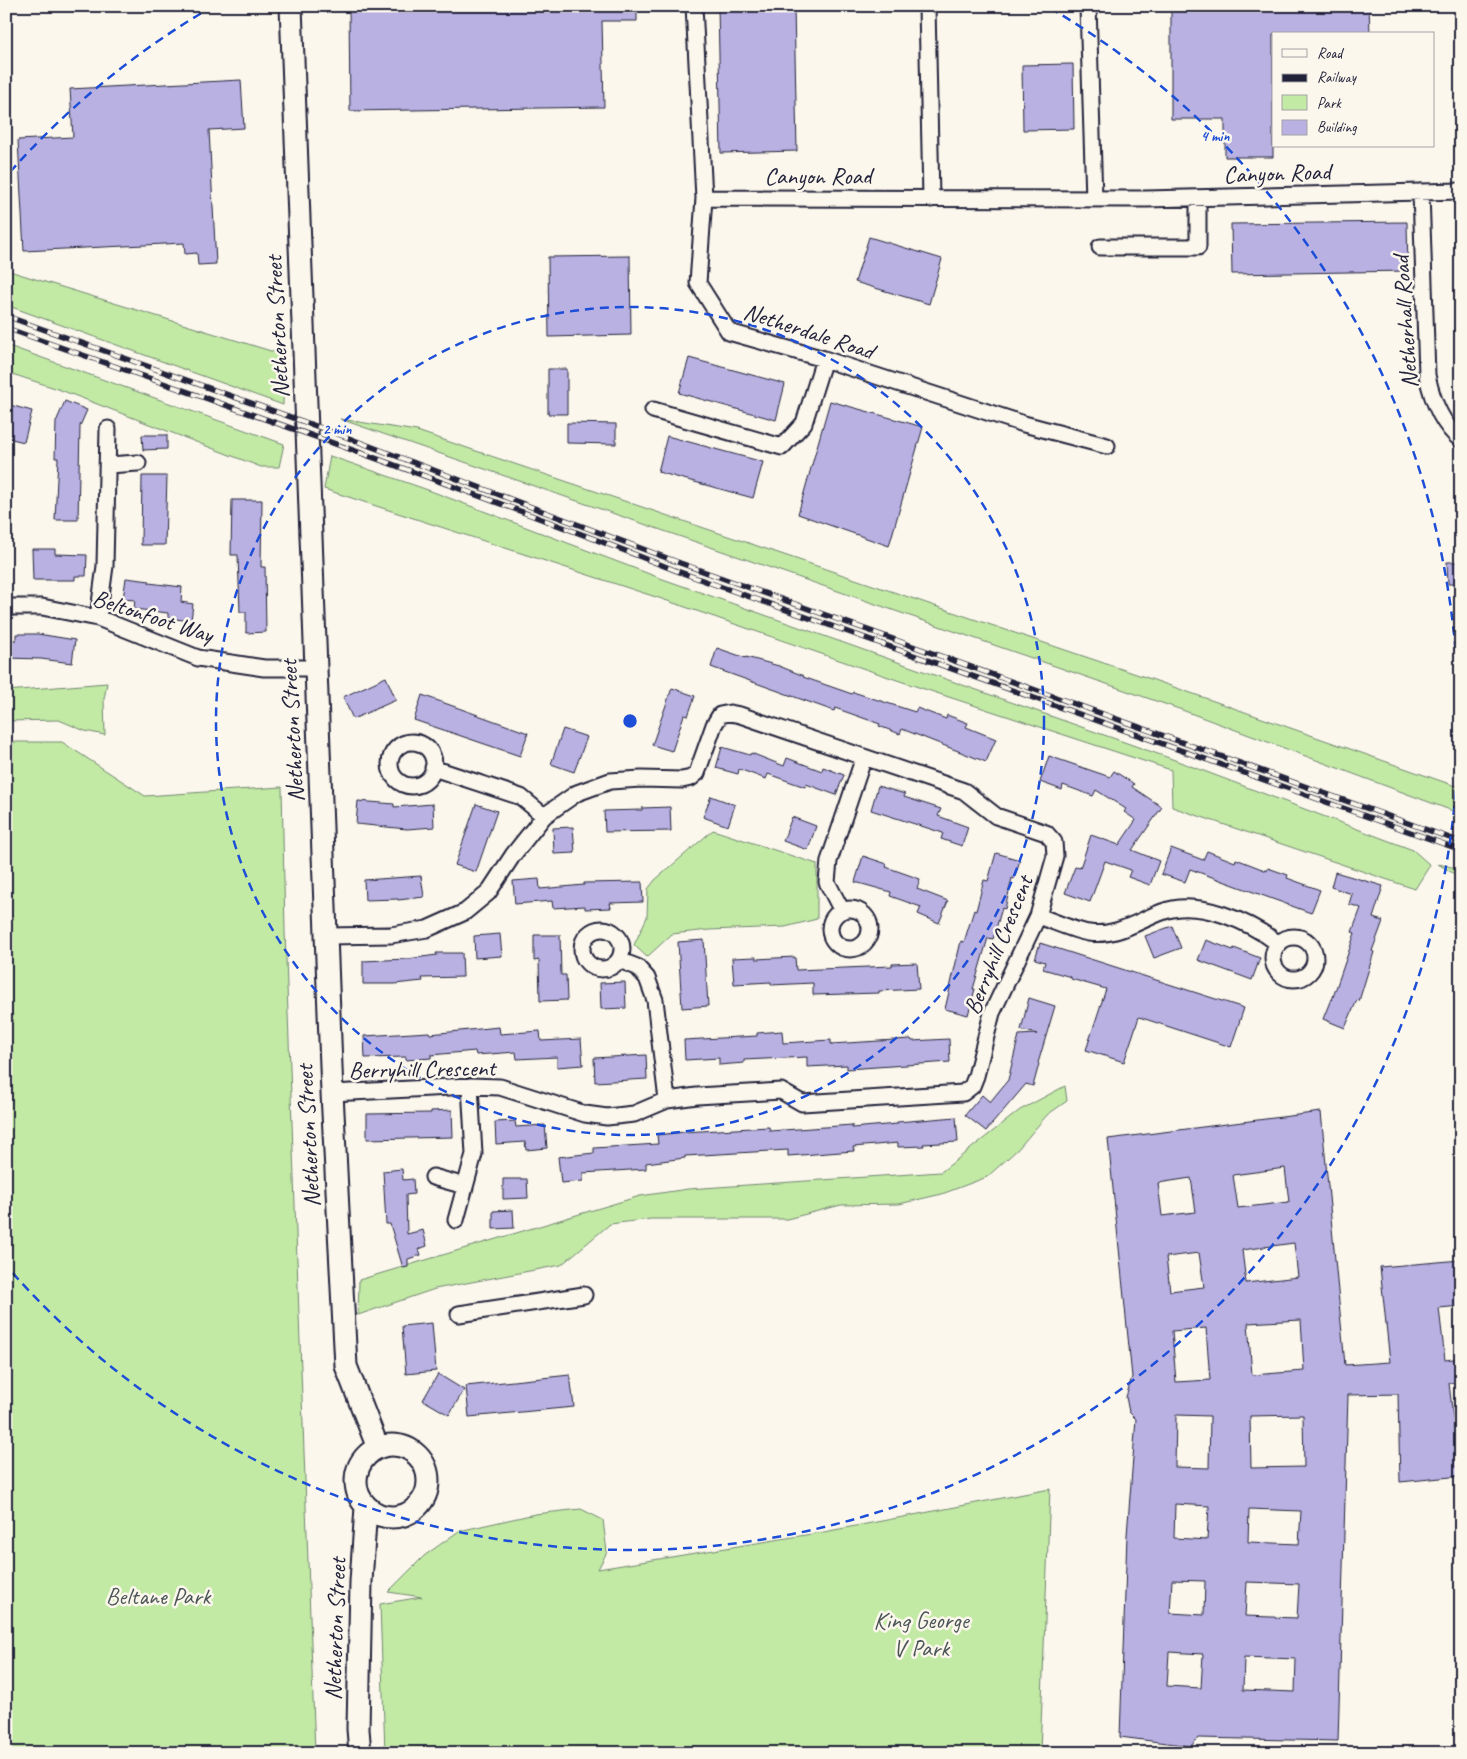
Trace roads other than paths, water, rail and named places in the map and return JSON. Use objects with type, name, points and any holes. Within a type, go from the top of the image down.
[{"type":"street","name":"Netherton Street","points":[[291,6],[332,1093],[346,1366],[378,1448]]},
{"type":"street","name":"Netherdale Road","points":[[694,6],[704,198],[698,283],[729,332],[824,359],[1024,424],[1107,446]]},
{"type":"street","points":[[927,6],[931,199]]},
{"type":"street","points":[[1088,6],[1094,199]]},
{"type":"street","name":"Canyon Road","points":[[704,198],[1094,199],[1461,191]]},
{"type":"street","name":"Netherhall Road","points":[[1422,192],[1427,376],[1440,416],[1461,440]]},
{"type":"street","points":[[1100,247],[1198,247],[1198,198]]},
{"type":"street","points":[[653,410],[782,447],[804,424],[824,359]]},
{"type":"street","points":[[98,618],[105,566],[108,429]]},
{"type":"street","points":[[108,465],[138,463]]},
{"type":"street","name":"Beltonfoot Way","points":[[6,607],[42,607],[98,618],[198,658],[264,668],[315,668]]},
{"type":"street","name":"Berryhill Crescent","points":[[327,936],[391,935],[427,930],[465,912],[488,893],[513,855],[544,816],[577,793],[610,781],[641,779],[682,780],[691,778],[700,770],[714,724],[720,715],[730,713],[964,791],[996,816],[1046,833],[1054,842],[1055,856],[1038,916],[992,1012],[972,1086],[963,1093],[802,1103],[781,1091],[697,1096],[666,1100],[634,1114],[607,1117],[585,1114],[500,1087],[470,1086],[332,1093]]},
{"type":"street","points":[[842,911],[827,882],[828,861],[864,757]]},
{"type":"street","points":[[433,768],[521,797],[544,816]]},
{"type":"street","points":[[1038,916],[1089,933],[1118,931],[1163,911],[1185,907],[1214,912],[1262,931],[1279,944]]},
{"type":"street","points":[[620,960],[637,967],[642,972],[647,978],[655,1000],[666,1100]]},
{"type":"street","points":[[456,1220],[474,1154],[470,1086]]},
{"type":"street","points":[[433,1177],[465,1186]]},
{"type":"street","points":[[459,1314],[584,1295]]},
{"type":"street","points":[[395,1445],[407,1448],[424,1465],[428,1482],[425,1494],[420,1503],[410,1512],[391,1517],[376,1513],[366,1507],[357,1492],[356,1479],[358,1467],[368,1454],[378,1448],[395,1445]]},
{"type":"street","name":"Netherton Street","points":[[360,1753],[358,1729],[360,1592],[366,1507]]},
{"type":"railway","points":[[6,316],[330,431],[680,563],[1461,842]]},
{"type":"railway","points":[[6,328],[427,477],[677,571],[1461,850]]},
{"type":"park label","name":"Beltane Park","points":[[158,1596]]},
{"type":"park label","name":"King George V Park","points":[[921,1634]]}]
